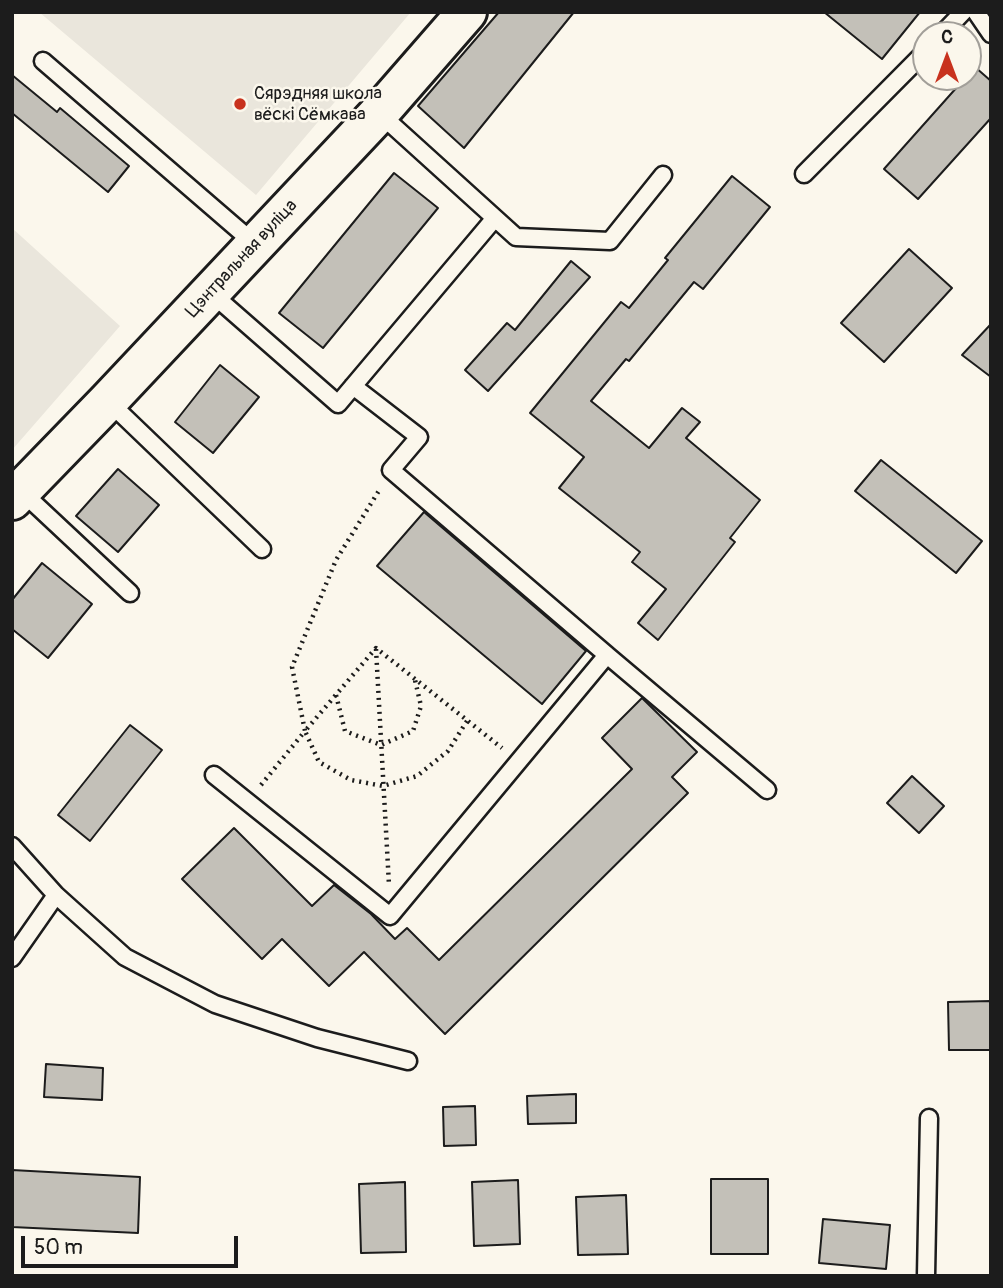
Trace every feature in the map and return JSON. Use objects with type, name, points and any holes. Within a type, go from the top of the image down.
[{"type":"street","name":"Цэнтральная вуліца","points":[[17,496],[379,113],[467,12]]},
{"type":"lane","points":[[976,12],[991,34]]},
{"type":"lane","points":[[43,61],[255,244]]},
{"type":"lane","points":[[804,174],[912,65]]},
{"type":"lane","points":[[379,113],[516,237],[610,241],[663,175]]},
{"type":"lane","points":[[210,292],[338,404],[495,218]]},
{"type":"lane","points":[[353,386],[419,437],[391,470],[767,790]]},
{"type":"lane","points":[[108,401],[262,549]]},
{"type":"lane","points":[[17,496],[130,593]]},
{"type":"lane","points":[[214,775],[390,916],[607,655]]},
{"type":"lane","points":[[12,846],[56,895],[125,957],[215,1004],[317,1038],[408,1061]]},
{"type":"lane","points":[[12,958],[56,895]]},
{"type":"lane","points":[[926,1276],[929,1118]]},
{"type":"path","points":[[391,470],[336,560],[292,667],[305,731],[319,762],[351,780],[383,786],[417,776],[448,751],[467,721]]},
{"type":"path","points":[[247,802],[376,648]]},
{"type":"path","points":[[376,648],[519,762]]},
{"type":"path","points":[[376,648],[390,916]]},
{"type":"path","points":[[336,695],[345,731],[381,745],[413,731],[421,706],[414,679]]},
{"type":"shaded area","name":"Сярэдняя школа вёскі Сёмкава","points":[[39,12],[411,12],[256,195]]},
{"type":"shaded area","points":[[12,228],[120,326],[12,450]]},
{"type":"building","points":[[499,12],[574,12],[464,148],[418,106]]},
{"type":"building","points":[[824,12],[920,12],[882,59]]},
{"type":"building","points":[[982,73],[991,81],[991,118],[918,199],[884,169],[954,91],[982,91]]},
{"type":"building","points":[[12,75],[57,112],[60,108],[129,166],[108,192],[12,113]]},
{"type":"building","points":[[394,173],[438,208],[323,348],[279,313]]},
{"type":"building","points":[[732,176],[770,207],[703,289],[694,282],[629,361],[626,359],[591,401],[649,448],[682,408],[700,422],[686,438],[760,500],[730,538],[735,542],[658,640],[638,623],[666,589],[632,562],[640,552],[559,488],[584,457],[530,413],[621,302],[629,308],[668,260],[665,258]]},
{"type":"building","points":[[909,249],[952,288],[884,362],[841,323]]},
{"type":"building","points":[[571,261],[590,277],[488,391],[465,370],[507,323],[515,330]]},
{"type":"building","points":[[991,324],[991,377],[962,355]]},
{"type":"building","points":[[220,365],[259,397],[213,453],[175,422]]},
{"type":"building","points":[[881,460],[982,541],[956,573],[855,491]]},
{"type":"building","points":[[118,469],[159,505],[118,552],[76,516]]},
{"type":"building","points":[[424,512],[586,651],[542,704],[377,566]]},
{"type":"building","points":[[42,563],[92,604],[48,658],[12,629],[12,600]]},
{"type":"building","points":[[642,698],[697,752],[672,777],[688,793],[445,1034],[364,952],[329,986],[282,939],[262,959],[182,879],[234,828],[312,906],[334,885],[371,914],[395,939],[407,928],[439,960],[632,769],[602,738]]},
{"type":"building","points":[[130,725],[162,750],[90,841],[58,815]]},
{"type":"building","points":[[912,776],[944,806],[919,833],[887,803]]},
{"type":"building","points":[[991,1001],[991,1050],[949,1050],[948,1002]]},
{"type":"building","points":[[46,1064],[103,1068],[102,1100],[44,1097]]},
{"type":"building","points":[[576,1094],[576,1123],[528,1124],[527,1096]]},
{"type":"building","points":[[475,1106],[476,1145],[444,1146],[443,1107]]},
{"type":"building","points":[[12,1170],[140,1177],[138,1233],[12,1227]]},
{"type":"building","points":[[711,1179],[768,1179],[768,1254],[711,1254]]},
{"type":"building","points":[[518,1180],[520,1244],[474,1246],[472,1182]]},
{"type":"building","points":[[405,1182],[406,1252],[361,1253],[359,1184]]},
{"type":"building","points":[[626,1195],[628,1254],[578,1255],[576,1197]]},
{"type":"building","points":[[823,1219],[890,1225],[886,1269],[819,1263]]},
{"type":"place","name":"Сярэдняя школа вёскі Сёмкава","points":[[240,104]]}]
